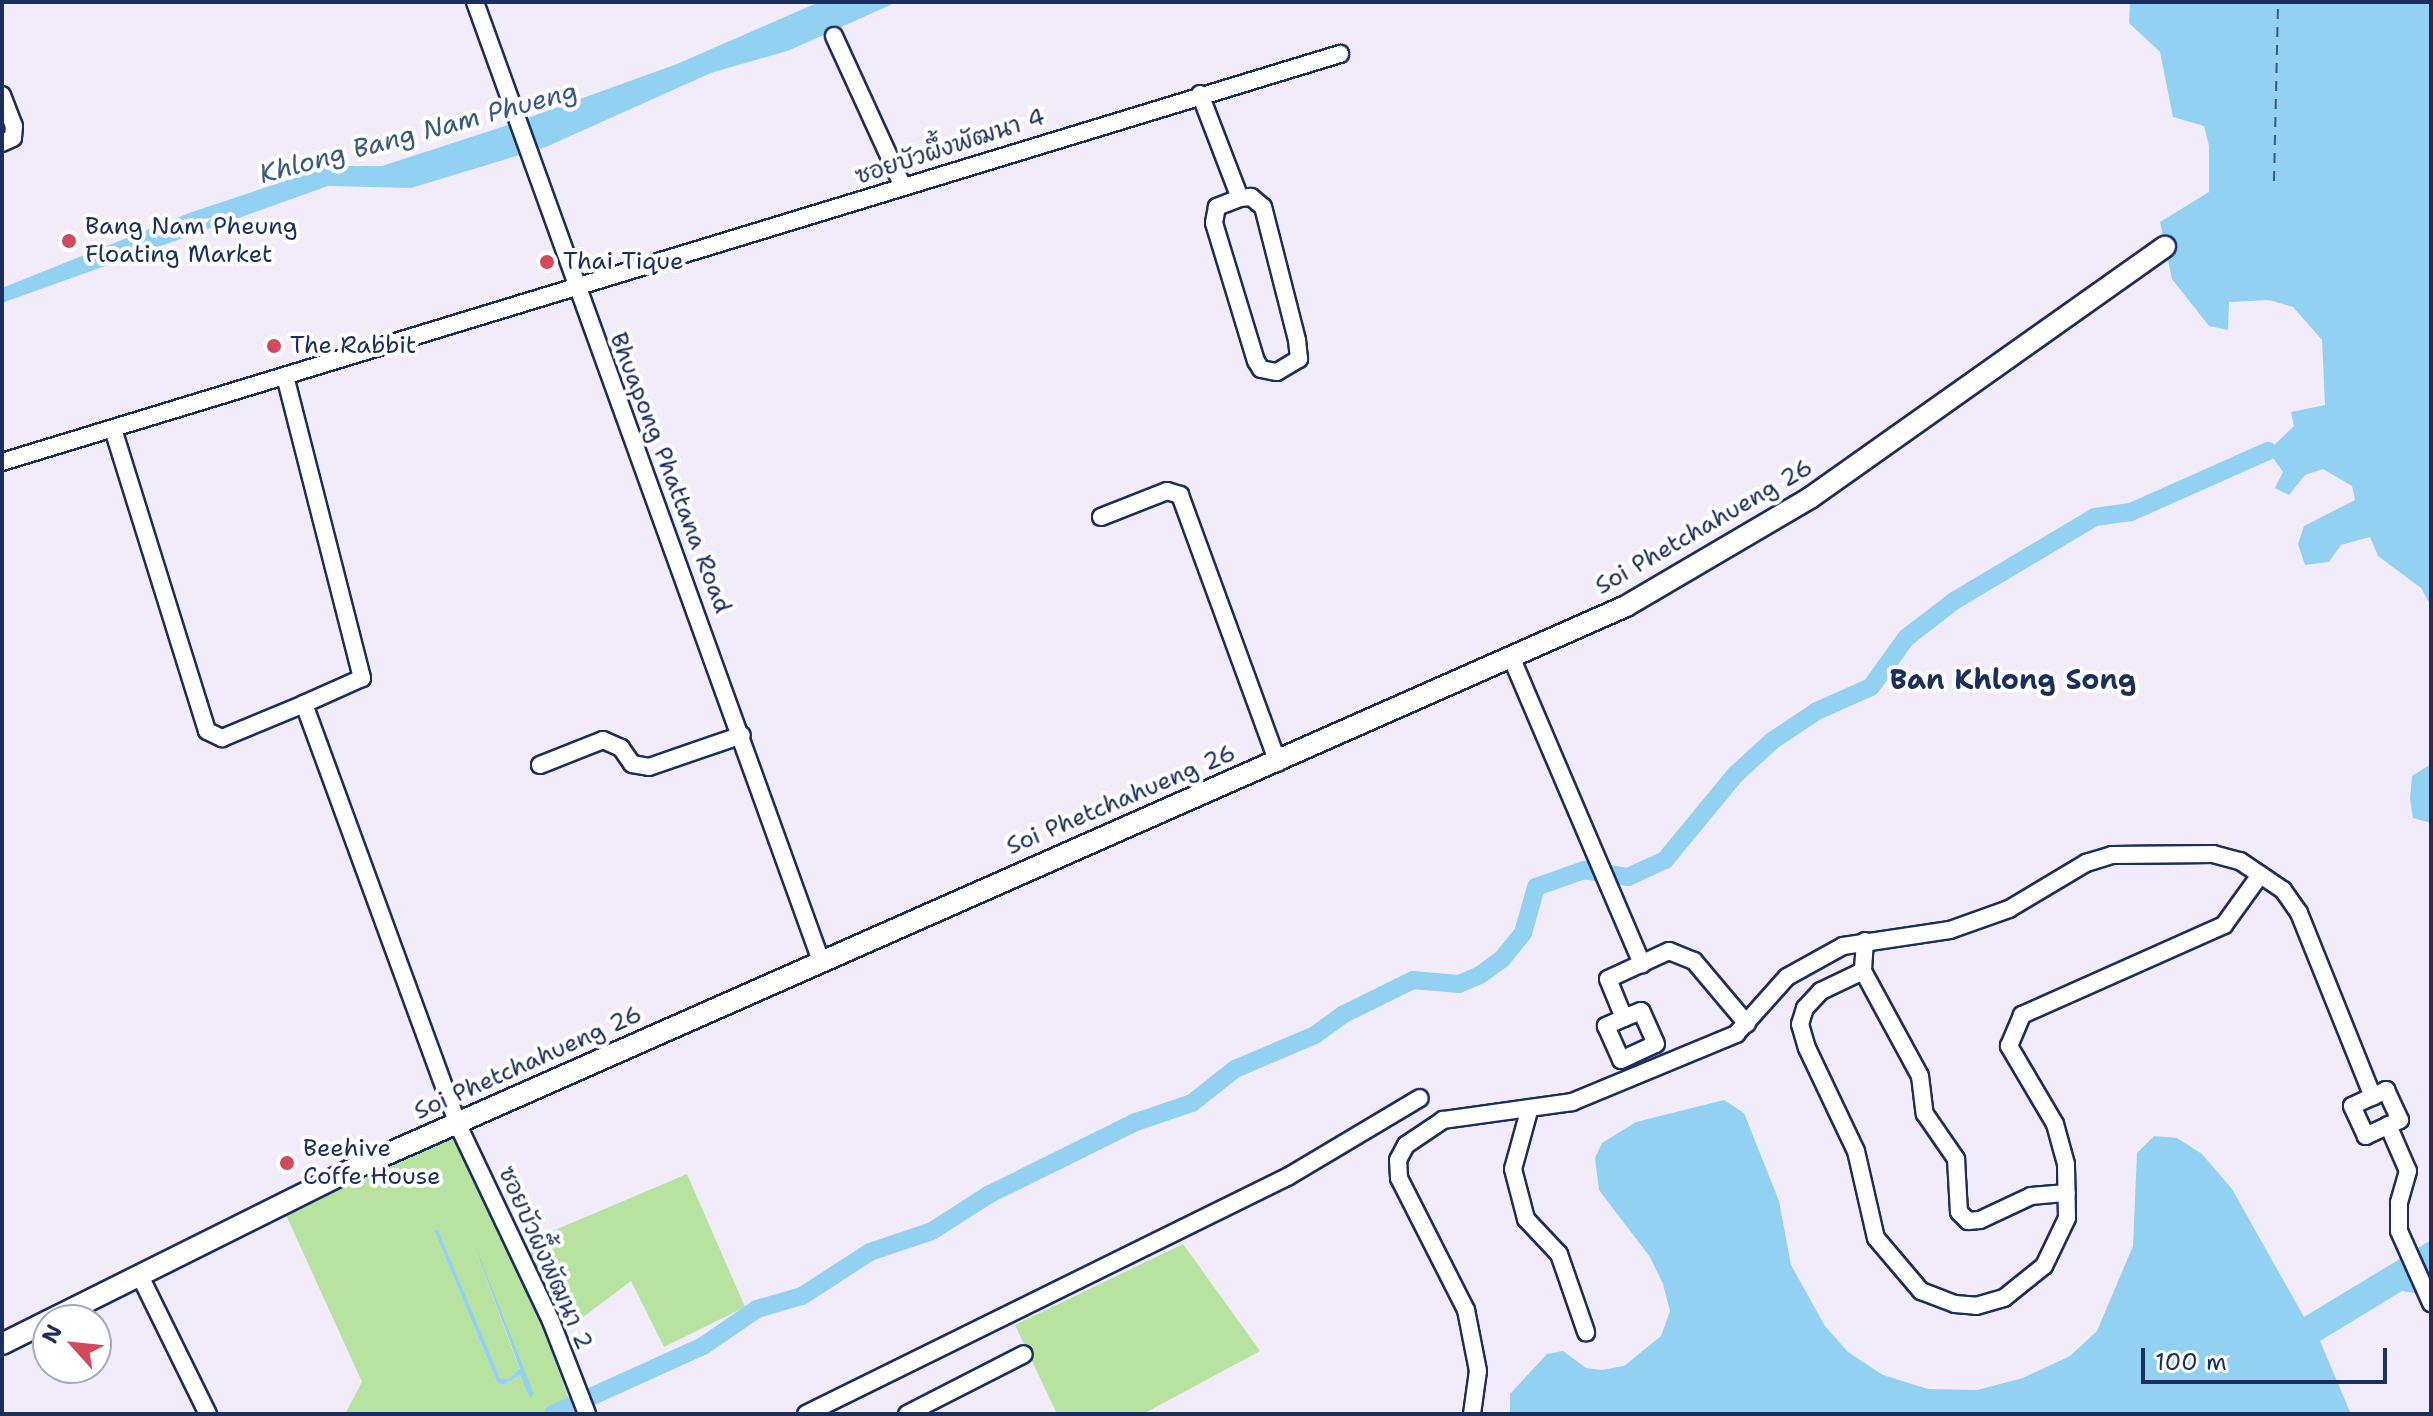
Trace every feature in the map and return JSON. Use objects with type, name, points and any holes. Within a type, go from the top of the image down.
[{"type":"street","name":"Bhuapong Phattana Road","points":[[475,2],[530,163],[742,735],[821,961]]},
{"type":"street","points":[[834,36],[903,187]]},
{"type":"street","name":"ซอยบัวผึ้งพัฒนา 4","points":[[2,462],[576,289],[1200,94],[1340,54]]},
{"type":"street","points":[[1200,94],[1240,198]]},
{"type":"street","points":[[2,95],[14,126],[13,138],[2,143]]},
{"type":"street","points":[[1251,197],[1263,207],[1297,340],[1299,359],[1277,372],[1261,369],[1256,361],[1214,223],[1217,207],[1240,198],[1251,197]]},
{"type":"street","name":"Soi Phetchahueng 26","points":[[82,1304],[283,1202],[457,1123],[1017,871],[1278,763],[1626,606],[1810,498],[2165,247]]},
{"type":"street","points":[[113,429],[207,731],[222,738],[362,678],[285,376]]},
{"type":"street","points":[[1101,517],[1167,491],[1180,495],[1278,763]]},
{"type":"street","points":[[1512,659],[1642,964]]},
{"type":"street","name":"ซอยบัวผึ้งพัฒนา 2","points":[[304,704],[457,1123],[587,1414]]},
{"type":"street","points":[[540,765],[603,740],[621,748],[632,764],[649,767],[742,735]]},
{"type":"street","points":[[1472,1414],[1478,1371],[1466,1310],[1399,1178],[1398,1160],[1406,1145],[1443,1120],[1529,1111],[1572,1102],[1736,1034],[1787,977],[1817,956],[1865,941],[1950,930],[2009,909],[2086,863],[2112,855],[2213,854],[2240,861],[2283,890],[2299,913],[2373,1097]]},
{"type":"street","points":[[1863,971],[1821,991],[1805,1008],[1800,1024],[1856,1151],[1876,1238],[1898,1269],[1921,1291],[1955,1304],[1976,1306],[2004,1298],[2044,1266],[2067,1218],[2067,1193],[2055,1124],[2015,1063],[2009,1046],[2013,1029],[2022,1015],[2052,998],[2224,925],[2260,875]]},
{"type":"street","points":[[1865,941],[1863,971],[1920,1076],[1925,1114],[1956,1159],[1959,1212],[1968,1221],[1980,1220],[2031,1196],[2067,1193]]},
{"type":"street","points":[[1624,1018],[1608,979],[1669,951],[1683,952],[1747,1024]]},
{"type":"street","points":[[2386,1090],[2400,1120],[2388,1125],[2366,1136],[2352,1106],[2386,1090]]},
{"type":"street","points":[[806,1414],[1289,1176],[1420,1098]]},
{"type":"street","points":[[1529,1111],[1513,1169],[1526,1219],[1559,1254],[1586,1332]]},
{"type":"street","points":[[2388,1125],[2408,1171],[2399,1203],[2399,1231],[2430,1302]]},
{"type":"street","points":[[140,1276],[208,1414]]},
{"type":"street","name":"Soi Phetchahueng 26","points":[[2,1344],[32,1329]]},
{"type":"street","points":[[907,1414],[1024,1354]]},
{"type":"green space","points":[[455,1135],[508,1250],[687,1174],[745,1307],[664,1347],[631,1281],[549,1343],[574,1414],[345,1414],[362,1382],[286,1215]],"holes":[[[434,1230],[500,1378],[508,1379],[520,1370],[471,1238],[531,1397],[520,1375],[504,1385],[497,1382]]]},
{"type":"green space","points":[[1183,1244],[1260,1351],[1143,1414],[1057,1414],[1015,1325]]},
{"type":"water","points":[[819,2],[897,2],[790,50],[711,73],[546,147],[411,188],[328,186],[2,303],[2,288],[189,213],[330,166],[382,166],[505,126],[677,64]]},
{"type":"water","points":[[2130,2],[2431,2],[2431,606],[2421,588],[2378,556],[2370,537],[2341,545],[2329,562],[2305,565],[2298,544],[2304,526],[2355,500],[2352,486],[2323,469],[2305,475],[2289,495],[2275,488],[2283,472],[2268,451],[2294,426],[2291,412],[2325,405],[2322,340],[2293,307],[2269,300],[2229,302],[2228,330],[2209,326],[2172,279],[2160,222],[2209,192],[2209,146],[2204,126],[2173,117],[2160,52],[2129,23]]},
{"type":"water","points":[[2431,764],[2431,823],[2413,818],[2410,799],[2412,776]]},
{"type":"water","points":[[1724,1100],[1744,1113],[1779,1201],[1791,1265],[1825,1326],[1848,1352],[1883,1375],[1928,1389],[1977,1390],[2023,1378],[2070,1356],[2097,1331],[2133,1246],[2137,1153],[2154,1136],[2177,1138],[2202,1154],[2232,1189],[2304,1317],[2431,1240],[2431,1288],[2420,1294],[2402,1291],[2320,1341],[2351,1414],[1510,1414],[1510,1394],[1547,1354],[1563,1351],[1586,1368],[1602,1370],[1624,1366],[1661,1336],[1670,1311],[1663,1284],[1650,1257],[1599,1190],[1595,1158],[1602,1143],[1636,1122]]},
{"type":"water","points":[[434,1230],[438,1230],[500,1378],[508,1379],[520,1369],[470,1233],[534,1394],[530,1398],[520,1375],[504,1385],[497,1382]]},
{"type":"waterway","points":[[553,1414],[703,1346],[757,1309],[802,1296],[870,1252],[932,1231],[988,1195],[1136,1122],[1192,1103],[1235,1069],[1315,1035],[1344,1014],[1413,980],[1459,984],[1480,975],[1502,959],[1523,933],[1536,887],[1584,870],[1628,877],[1665,860],[1736,774],[1772,741],[1817,711],[1871,687],[1906,638],[1954,601],[2095,517],[2131,512],[2268,451]]},
{"type":"ferry route","points":[[2274,181],[2278,2]]},
{"type":"place","name":"Bang Nam Pheung Floating Market","points":[[69,241]]},
{"type":"place","name":"Thai Tique","points":[[547,262]]},
{"type":"place","name":"The Rabbit","points":[[274,346]]},
{"type":"place","name":"Beehive Coffe House","points":[[287,1163]]},
{"type":"district","name":"Ban Khlong Song","points":[[2013,679]]},
{"type":"water label","name":"Khlong Bang Nam Phueng","points":[[418,132]]}]
